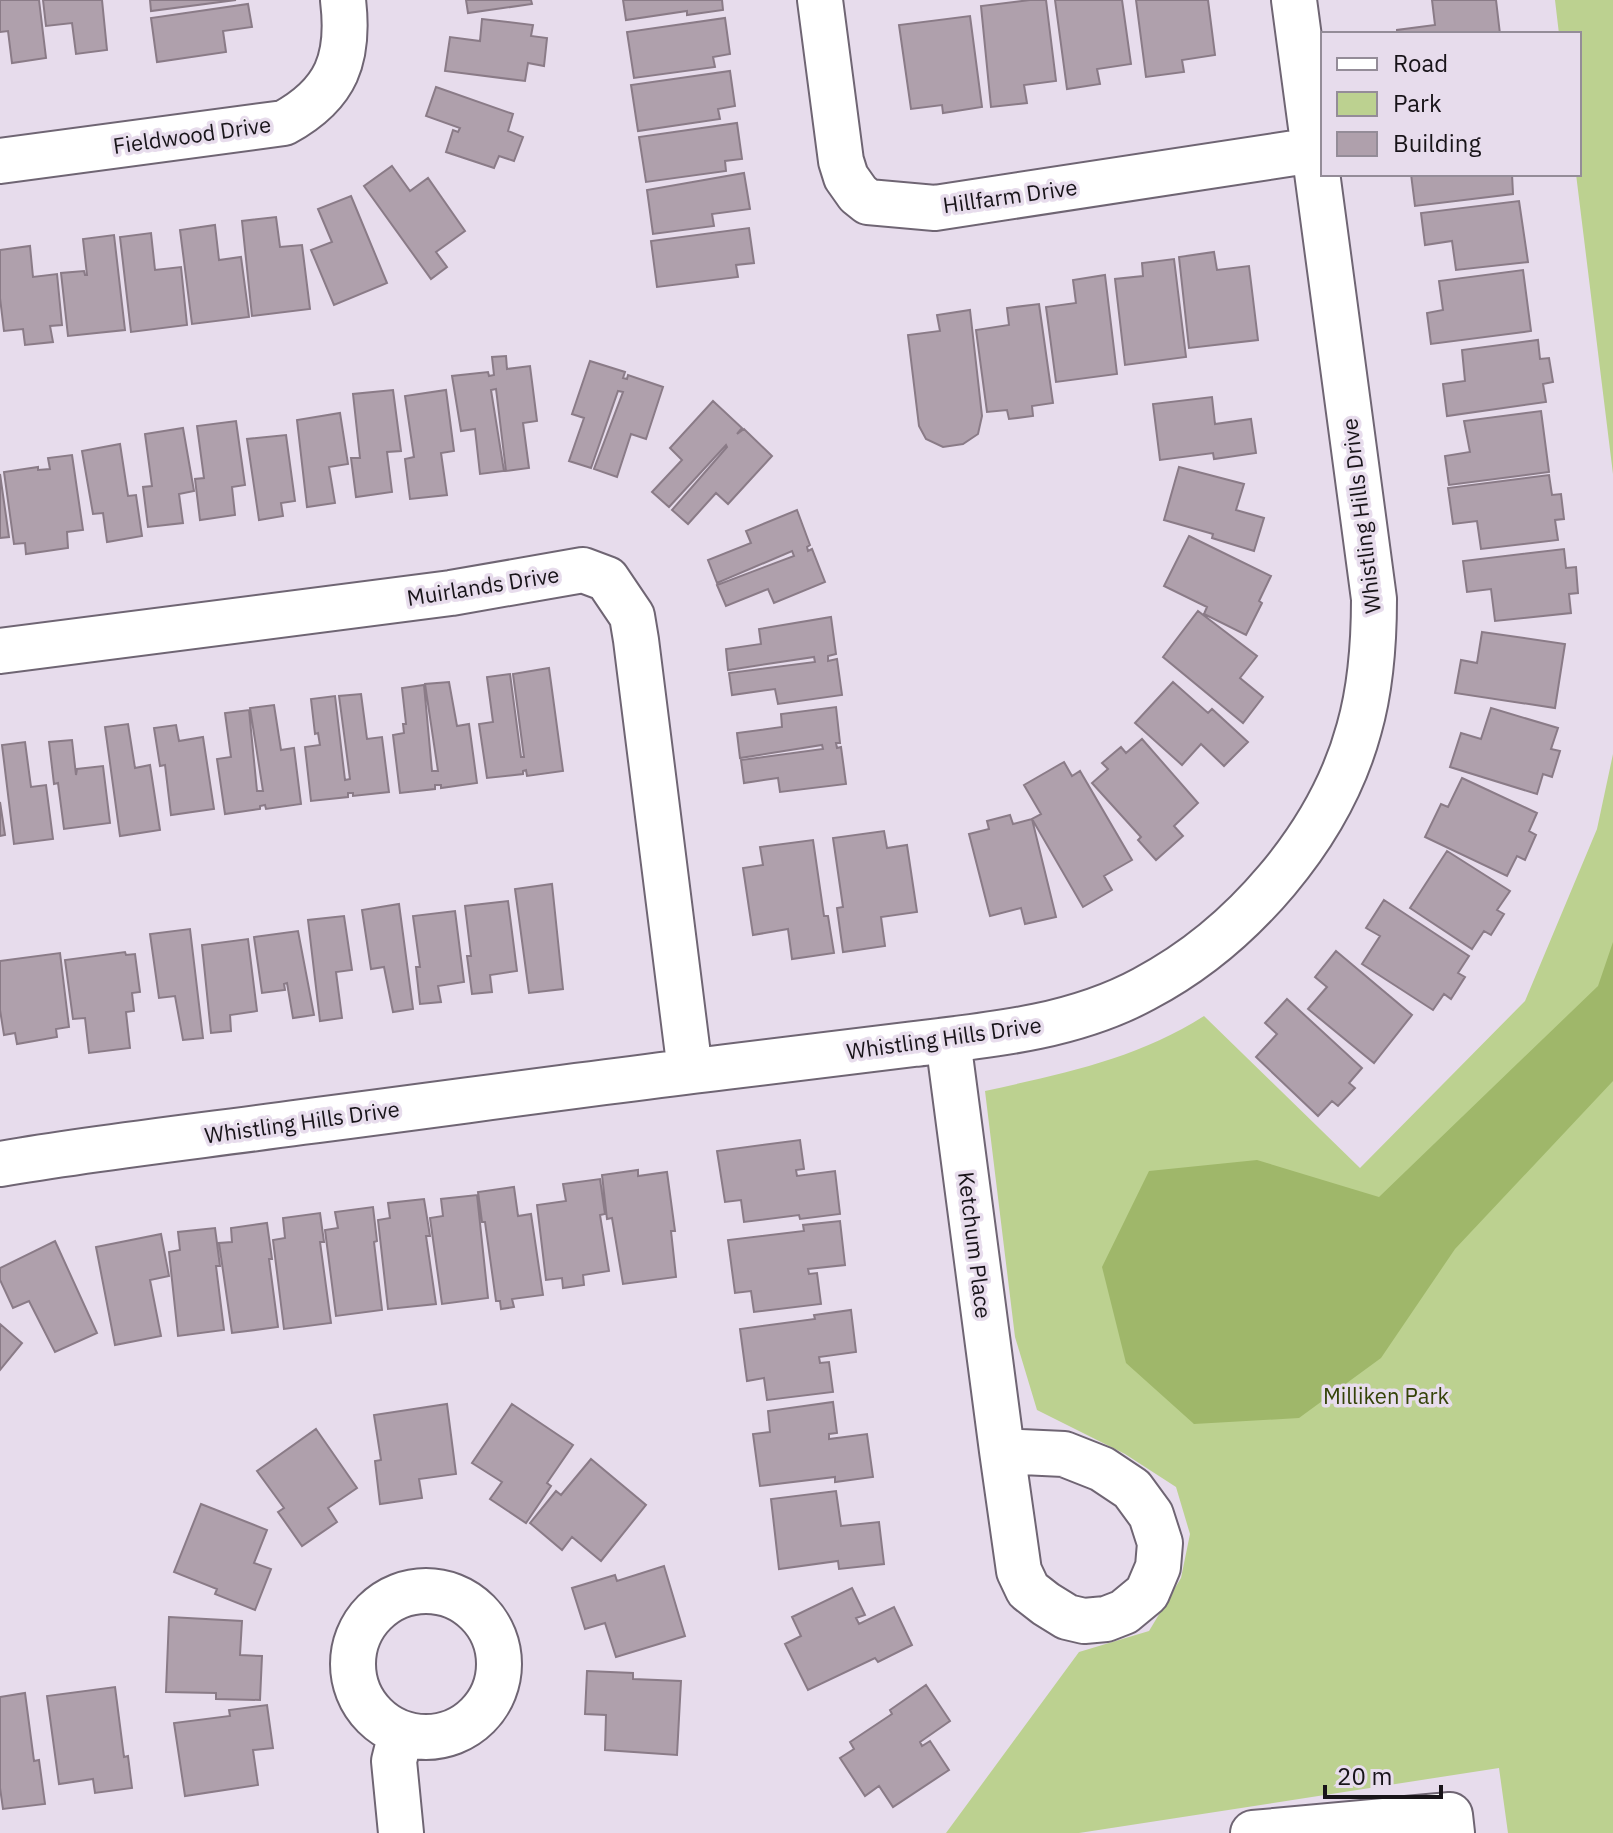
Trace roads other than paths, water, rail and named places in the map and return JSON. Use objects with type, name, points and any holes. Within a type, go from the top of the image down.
[{"type":"street","name":"Fieldwood Drive","points":[[0,161],[284,123],[315,103],[336,73],[344,50],[346,26],[343,0]]},
{"type":"street","name":"Hillfarm Drive","points":[[820,0],[841,161],[846,177],[868,202],[935,208],[1314,150]]},
{"type":"street","name":"Whistling Hills Drive","points":[[0,1164],[1039,1026],[1099,1009],[1144,989],[1197,957],[1244,916],[1278,880],[1319,820],[1347,765],[1359,731],[1369,684],[1374,635],[1374,599],[1294,0]]},
{"type":"street","name":"Muirlands Drive","points":[[0,651],[451,593],[583,570],[607,579],[632,616],[690,1071]]},
{"type":"street","name":"Ketchum Place","points":[[948,1040],[1002,1451]]},
{"type":"street","points":[[401,1733],[394,1761],[401,1833]]},
{"type":"street","points":[[1253,1833],[1450,1815],[1452,1833]]},
{"type":"park label","name":"Milliken Park","points":[[1386,1396]]}]
